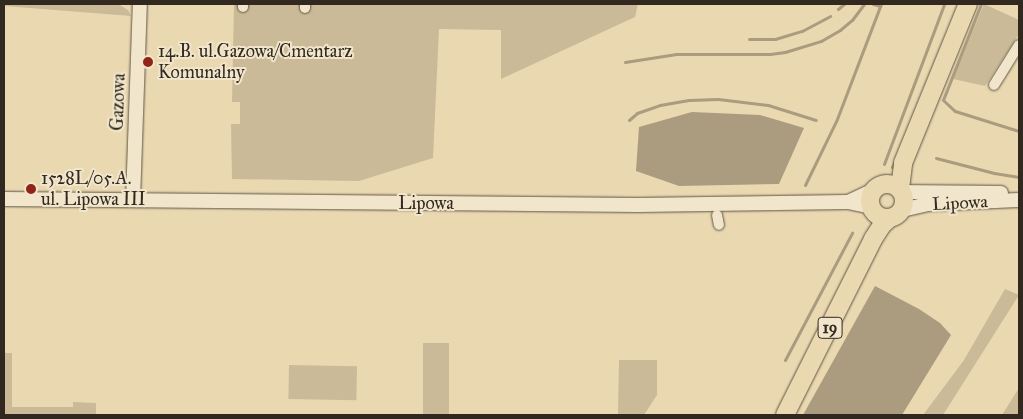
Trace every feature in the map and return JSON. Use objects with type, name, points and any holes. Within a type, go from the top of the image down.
[{"type":"highway","name":"19","points":[[785,415],[873,239],[882,225],[888,201],[968,4]]},
{"type":"street","name":"Gazowa","points":[[133,200],[140,4]]},
{"type":"street","points":[[994,85],[1019,45]]},
{"type":"street","name":"Lipowa","points":[[4,199],[629,205],[888,201],[1019,194]]},
{"type":"street","name":"Lipowa","points":[[888,201],[928,204],[1019,200]]},
{"type":"street","points":[[717,215],[719,225]]},
{"type":"shaded area","points":[[4,4],[118,4],[128,10],[131,16],[4,6]]},
{"type":"shaded area","points":[[234,4],[638,4],[635,17],[501,79],[501,30],[439,29],[433,158],[359,181],[232,179],[231,124],[240,124],[240,102],[232,102]]},
{"type":"shaded area","points":[[984,4],[1019,20],[1019,34],[985,86],[953,79]]},
{"type":"shaded area","points":[[692,112],[760,115],[804,128],[779,184],[679,186],[636,171],[639,127]]},
{"type":"shaded area","points":[[875,286],[919,309],[940,323],[951,335],[902,415],[803,415]]},
{"type":"shaded area","points":[[1005,289],[1019,295],[943,415],[923,415],[964,360]]},
{"type":"shaded area","points":[[423,343],[449,343],[449,415],[423,415]]},
{"type":"shaded area","points":[[4,353],[12,353],[12,407],[73,407],[73,402],[96,403],[96,415],[4,415]]},
{"type":"shaded area","points":[[619,360],[657,360],[657,395],[644,415],[618,415]]},
{"type":"shaded area","points":[[289,365],[357,366],[356,400],[288,399]]},
{"type":"shaded area","points":[[1019,388],[1019,415],[1002,415]]},
{"type":"waterway","points":[[838,9],[844,4]]},
{"type":"waterway","points":[[625,62],[676,54],[770,54],[785,52],[821,41],[840,30],[852,20],[864,4]]},
{"type":"waterway","points":[[873,4],[880,6]]},
{"type":"waterway","points":[[805,185],[837,119],[881,4]]},
{"type":"waterway","points":[[884,164],[944,4]]},
{"type":"waterway","points":[[981,4],[943,100],[955,111],[1019,131]]},
{"type":"waterway","points":[[749,39],[775,39],[802,31],[830,16]]},
{"type":"waterway","points":[[629,120],[637,113],[660,105],[689,100],[718,99],[768,105],[816,120]]},
{"type":"waterway","points":[[936,158],[994,173],[1019,177]]},
{"type":"waterway","points":[[892,167],[896,159]]},
{"type":"waterway","points":[[785,360],[852,233]]},
{"type":"place","name":"14.B. ul.Gazowa/Cmentarz Komunalny","points":[[148,62]]},
{"type":"place","name":"1528L/05.A. ul. Lipowa III","points":[[31,189]]}]
